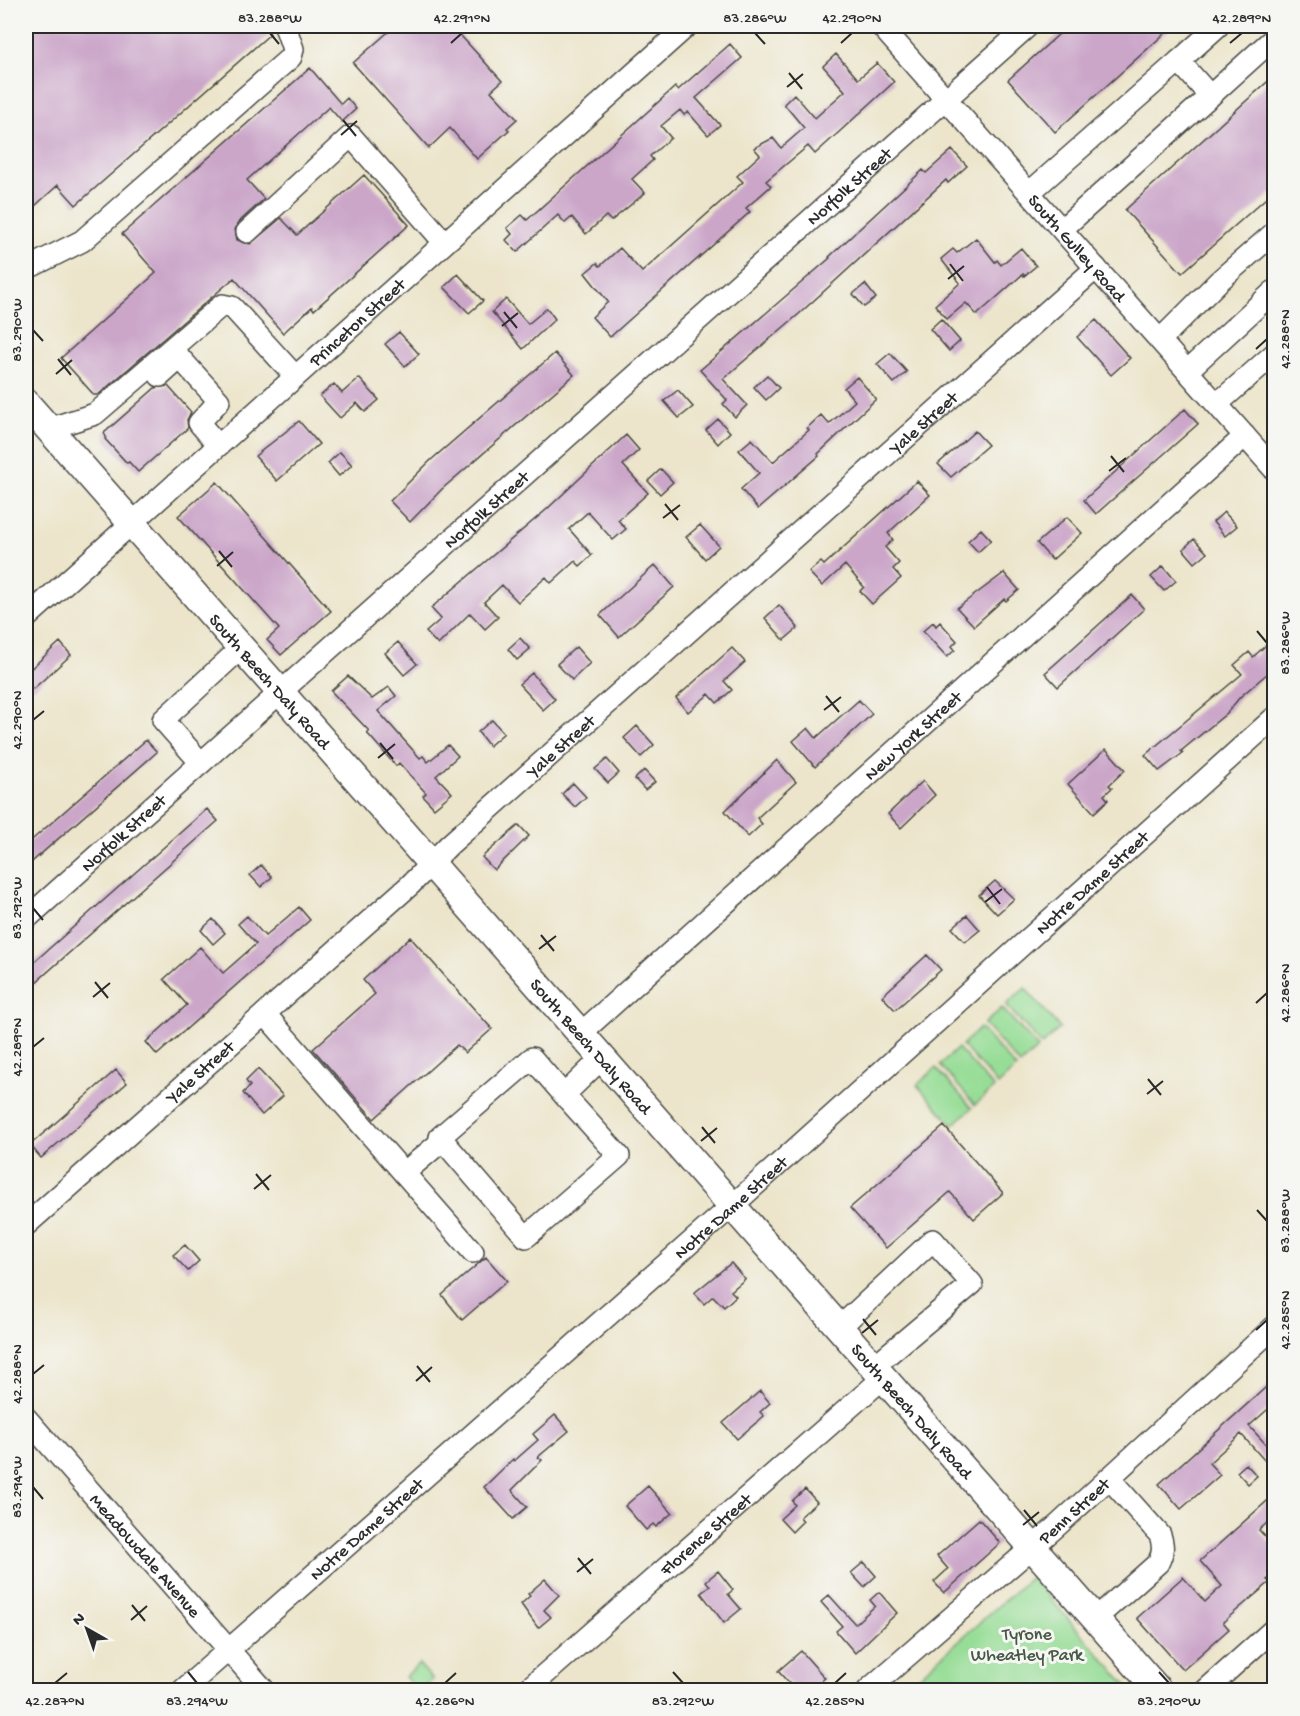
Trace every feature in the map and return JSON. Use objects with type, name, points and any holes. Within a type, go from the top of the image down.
[{"type":"main road","name":"South Beech Daly Road","points":[[33,416],[131,524],[1158,1690]]},
{"type":"street","points":[[26,269],[82,241],[291,57],[293,49],[285,26]]},
{"type":"street","name":"Princeton Street","points":[[26,618],[687,26]]},
{"type":"street","name":"South Gulley Road","points":[[881,26],[1275,469]]},
{"type":"street","name":"Norfolk Street","points":[[26,919],[1028,26]]},
{"type":"street","points":[[1029,193],[1218,26]]},
{"type":"street","points":[[1062,229],[1275,38]]},
{"type":"street","points":[[1179,61],[1210,96]]},
{"type":"street","points":[[247,232],[351,136],[444,242]]},
{"type":"street","points":[[1160,340],[1219,281],[1275,233]]},
{"type":"street","name":"Yale Street","points":[[26,1224],[265,1014],[458,837],[1096,268]]},
{"type":"street","points":[[1187,371],[1275,291]]},
{"type":"street","points":[[33,416],[95,414],[222,305],[232,307],[295,376]]},
{"type":"street","points":[[1217,404],[1275,354]]},
{"type":"street","points":[[102,427],[180,358],[219,401],[199,423],[218,445]]},
{"type":"street","name":"New York Street","points":[[580,1034],[1245,436]]},
{"type":"street","points":[[201,764],[163,720],[240,649]]},
{"type":"street","name":"Notre Dame Street","points":[[183,1690],[732,1206],[1275,718]]},
{"type":"street","points":[[265,1014],[473,1252]]},
{"type":"street","points":[[532,1058],[564,1095],[619,1156],[526,1237],[440,1137],[532,1058]]},
{"type":"street","points":[[564,1095],[601,1059]]},
{"type":"street","points":[[404,1173],[443,1140]]},
{"type":"street","name":"Florence Street","points":[[527,1690],[972,1284],[933,1240],[839,1328]]},
{"type":"street","name":"Penn Street","points":[[868,1690],[1032,1547],[1275,1327]]},
{"type":"street","name":"Meadowdale Avenue","points":[[26,1418],[264,1690]]},
{"type":"street","points":[[1095,1619],[1158,1563],[1164,1544],[1160,1535],[1109,1478]]},
{"type":"street","points":[[1206,1690],[1275,1629]]},
{"type":"green space","points":[[1025,988],[1060,1028],[1042,1045],[1006,1005]]},
{"type":"green space","points":[[1002,1008],[1038,1048],[1020,1065],[984,1024]]},
{"type":"green space","points":[[980,1028],[1016,1068],[998,1085],[962,1045]]},
{"type":"green space","points":[[958,1048],[994,1088],[975,1105],[940,1065]]},
{"type":"green space","points":[[936,1068],[972,1108],[953,1125],[917,1085]]},
{"type":"green space","name":"Tyrone Wheatley Park","points":[[1031,1577],[1131,1690],[903,1690]]},
{"type":"green space","points":[[419,1664],[433,1680],[417,1690],[405,1677]]},
{"type":"building","points":[[36,26],[263,26],[270,34],[76,205],[58,185],[26,214],[26,35]]},
{"type":"building","points":[[395,26],[452,26],[502,81],[491,91],[517,119],[507,128],[509,130],[477,159],[450,128],[429,148],[353,63]]},
{"type":"building","points":[[1068,26],[1173,26],[1055,132],[1008,80]]},
{"type":"building","points":[[730,44],[742,58],[696,98],[720,125],[708,135],[688,112],[684,115],[680,110],[661,126],[671,138],[650,156],[653,160],[632,179],[645,193],[611,221],[606,216],[586,234],[572,217],[565,223],[558,215],[517,252],[506,240],[512,234],[507,228],[522,215],[527,220],[675,87],[678,90]]},
{"type":"building","points":[[836,54],[858,79],[877,63],[894,82],[815,154],[808,146],[766,181],[771,186],[746,208],[750,212],[610,337],[592,317],[608,302],[585,273],[597,263],[600,266],[620,248],[642,272],[743,182],[737,176],[760,155],[754,148],[773,138],[781,148],[804,128],[784,104],[794,94],[815,118],[845,91],[823,66]]},
{"type":"building","points":[[310,68],[341,104],[347,98],[356,109],[342,122],[329,107],[247,180],[264,199],[238,223],[235,229],[237,240],[250,244],[281,218],[297,235],[364,175],[409,225],[314,310],[312,307],[283,333],[234,278],[98,395],[94,395],[61,358],[156,273],[122,234]]},
{"type":"building","points":[[1275,75],[1275,190],[1182,273],[1125,210]]},
{"type":"building","points":[[952,150],[967,166],[948,183],[946,180],[799,314],[723,379],[747,405],[735,417],[723,404],[727,400],[700,370],[830,258],[923,170],[926,173]]},
{"type":"building","points":[[976,238],[995,262],[997,260],[1001,265],[1021,248],[1036,266],[1024,276],[1023,274],[977,315],[966,303],[947,319],[935,305],[960,283],[941,259],[953,249],[957,253]]},
{"type":"building","points":[[458,274],[483,301],[469,313],[444,287]]},
{"type":"building","points":[[865,284],[876,298],[864,307],[853,294]]},
{"type":"building","points":[[506,299],[528,324],[547,308],[555,319],[523,349],[492,312]]},
{"type":"building","points":[[941,319],[960,341],[949,351],[930,329]]},
{"type":"building","points":[[1096,320],[1130,358],[1111,375],[1077,337]]},
{"type":"building","points":[[399,332],[419,354],[405,366],[385,344]]},
{"type":"building","points":[[555,353],[574,375],[442,489],[410,522],[390,501],[431,460]]},
{"type":"building","points":[[890,353],[907,372],[894,383],[877,364]]},
{"type":"building","points":[[767,375],[779,388],[766,400],[754,387]]},
{"type":"building","points":[[857,377],[876,399],[818,454],[819,456],[758,509],[741,489],[759,473],[739,450],[752,439],[773,462],[809,430],[807,428],[821,415],[829,424],[855,401],[844,388]]},
{"type":"building","points":[[359,378],[379,400],[365,412],[357,403],[340,418],[320,396],[334,384],[342,393]]},
{"type":"building","points":[[168,386],[191,412],[187,420],[188,428],[138,472],[105,439],[104,433],[155,388]]},
{"type":"building","points":[[678,390],[693,407],[679,418],[664,401]]},
{"type":"building","points":[[1185,409],[1198,424],[1096,514],[1084,500]]},
{"type":"building","points":[[718,419],[730,432],[718,444],[706,430]]},
{"type":"building","points":[[299,421],[319,444],[277,481],[255,456]]},
{"type":"building","points":[[975,431],[988,445],[951,477],[938,464]]},
{"type":"building","points":[[626,435],[639,450],[623,465],[648,493],[618,520],[626,529],[613,540],[588,512],[569,529],[592,555],[580,566],[575,561],[551,583],[546,577],[518,602],[502,585],[484,602],[498,617],[485,629],[470,613],[438,645],[426,632],[441,619],[431,608],[546,510]]},
{"type":"building","points":[[340,452],[352,465],[339,476],[328,463]]},
{"type":"building","points":[[661,469],[673,482],[660,494],[648,481]]},
{"type":"building","points":[[917,481],[930,495],[888,533],[893,540],[885,547],[899,563],[893,569],[901,578],[872,604],[860,591],[864,587],[845,565],[822,586],[809,572],[821,562],[824,565]]},
{"type":"building","points":[[217,482],[331,611],[281,655],[267,640],[279,629],[178,516]]},
{"type":"building","points":[[1224,512],[1237,526],[1225,536],[1213,522]]},
{"type":"building","points":[[1067,517],[1082,533],[1052,560],[1037,543]]},
{"type":"building","points":[[700,525],[719,546],[705,559],[686,537]]},
{"type":"building","points":[[981,529],[991,540],[978,552],[968,541]]},
{"type":"building","points":[[1194,539],[1207,553],[1195,563],[1183,549]]},
{"type":"building","points":[[655,565],[674,587],[619,637],[600,615]]},
{"type":"building","points":[[1163,566],[1176,581],[1164,591],[1151,577]]},
{"type":"building","points":[[1004,573],[1019,590],[1006,601],[1004,599],[974,626],[957,608]]},
{"type":"building","points":[[1132,595],[1144,609],[1058,687],[1045,673]]},
{"type":"building","points":[[779,605],[798,628],[784,640],[765,618]]},
{"type":"building","points":[[933,622],[936,626],[940,622],[957,641],[952,646],[955,650],[947,657],[923,631]]},
{"type":"building","points":[[1275,637],[1275,667],[1240,697],[1227,713],[1181,751],[1183,753],[1159,771],[1145,755],[1242,674],[1234,665],[1249,652],[1253,657]]},
{"type":"building","points":[[520,638],[530,649],[517,660],[508,649]]},
{"type":"building","points":[[60,642],[71,655],[33,689],[26,681],[26,673]]},
{"type":"building","points":[[398,642],[417,664],[404,675],[385,653]]},
{"type":"building","points":[[576,647],[590,663],[572,680],[557,664]]},
{"type":"building","points":[[732,648],[745,662],[724,681],[732,690],[717,703],[709,694],[688,712],[676,698]]},
{"type":"building","points":[[532,673],[555,699],[543,710],[519,684]]},
{"type":"building","points":[[348,676],[372,699],[389,687],[396,696],[378,711],[420,758],[423,756],[428,762],[448,745],[458,756],[436,776],[452,793],[434,808],[423,796],[426,793],[399,763],[396,766],[367,733],[369,731],[331,691]]},
{"type":"building","points":[[859,700],[872,714],[815,767],[793,741],[808,728],[816,738]]},
{"type":"building","points":[[492,720],[504,733],[489,746],[478,732]]},
{"type":"building","points":[[637,726],[654,745],[641,757],[624,738]]},
{"type":"building","points":[[146,740],[157,752],[26,867],[26,845]]},
{"type":"building","points":[[1106,749],[1125,770],[1109,785],[1112,788],[1104,795],[1108,800],[1094,813],[1068,784]]},
{"type":"building","points":[[607,759],[619,773],[608,783],[595,769]]},
{"type":"building","points":[[777,760],[796,782],[757,818],[762,824],[748,837],[725,811]]},
{"type":"building","points":[[644,770],[655,782],[645,790],[635,779]]},
{"type":"building","points":[[923,781],[935,795],[901,828],[888,814]]},
{"type":"building","points":[[573,783],[586,797],[575,807],[562,794]]},
{"type":"building","points":[[207,809],[218,821],[26,991],[26,969]]},
{"type":"building","points":[[519,825],[529,836],[494,870],[482,857]]},
{"type":"building","points":[[261,865],[272,877],[261,887],[250,875]]},
{"type":"building","points":[[995,881],[1014,899],[997,914],[979,895]]},
{"type":"building","points":[[299,907],[310,920],[157,1055],[146,1042],[187,1005],[164,979],[200,947],[223,973],[256,944],[238,924],[247,916],[265,936]]},
{"type":"building","points":[[967,915],[980,930],[965,942],[952,928]]},
{"type":"building","points":[[213,919],[225,933],[213,944],[201,930]]},
{"type":"building","points":[[410,937],[492,1029],[465,1053],[457,1045],[374,1119],[313,1049],[375,994],[363,980]]},
{"type":"building","points":[[927,955],[941,970],[895,1010],[882,996]]},
{"type":"building","points":[[258,1069],[283,1096],[262,1115],[243,1093],[250,1086],[246,1081]]},
{"type":"building","points":[[116,1070],[127,1083],[41,1158],[30,1145]]},
{"type":"building","points":[[944,1126],[1003,1193],[974,1219],[950,1192],[886,1248],[850,1208]]},
{"type":"building","points":[[185,1245],[199,1261],[188,1271],[173,1255]]},
{"type":"building","points":[[486,1257],[507,1281],[462,1320],[442,1295]]},
{"type":"building","points":[[731,1263],[745,1279],[731,1291],[736,1296],[724,1307],[713,1296],[704,1304],[694,1293]]},
{"type":"building","points":[[1275,1379],[1275,1403],[1249,1426],[1274,1453],[1265,1461],[1241,1434],[1209,1463],[1220,1475],[1181,1509],[1159,1484]]},
{"type":"building","points":[[760,1391],[770,1403],[760,1412],[764,1416],[737,1439],[723,1423]]},
{"type":"building","points":[[555,1415],[569,1431],[538,1457],[542,1460],[512,1490],[527,1507],[513,1519],[484,1487],[513,1459],[514,1461],[538,1440],[533,1434]]},
{"type":"building","points":[[1246,1464],[1257,1476],[1248,1484],[1237,1472]]},
{"type":"building","points":[[648,1486],[672,1513],[656,1527],[653,1524],[646,1530],[625,1506]]},
{"type":"building","points":[[805,1489],[817,1502],[800,1517],[803,1521],[792,1532],[780,1519],[795,1505],[792,1501]]},
{"type":"building","points":[[1275,1494],[1275,1516],[1259,1530],[1275,1547],[1275,1573],[1267,1580],[1270,1582],[1223,1622],[1229,1629],[1183,1670],[1137,1618],[1183,1577],[1205,1602],[1222,1586],[1200,1561]]},
{"type":"building","points":[[979,1519],[1000,1543],[944,1593],[934,1582],[948,1569],[937,1556]]},
{"type":"building","points":[[864,1562],[876,1576],[864,1587],[851,1573]]},
{"type":"building","points":[[718,1571],[733,1590],[728,1594],[741,1609],[724,1623],[701,1593],[710,1586],[706,1581]]},
{"type":"building","points":[[545,1579],[559,1595],[544,1610],[551,1617],[538,1628],[521,1604],[530,1596],[528,1594]]},
{"type":"building","points":[[879,1592],[897,1613],[855,1653],[836,1631],[842,1626],[821,1602],[829,1595],[855,1624],[875,1606],[870,1600]]},
{"type":"building","points":[[801,1651],[825,1678],[811,1690],[795,1690],[778,1671]]}]
